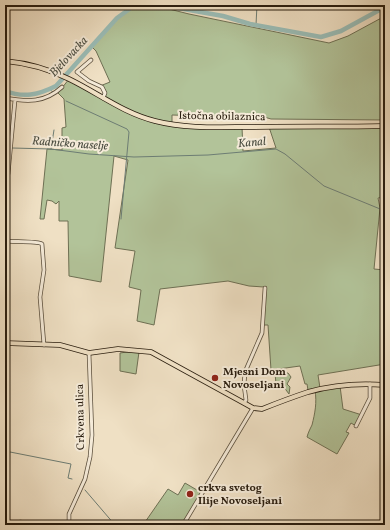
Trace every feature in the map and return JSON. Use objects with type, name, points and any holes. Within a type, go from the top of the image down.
[{"type":"main road","name":"Istočna obilaznica","points":[[5,61],[26,64],[61,75],[126,111],[141,117],[172,125],[242,127],[385,126]]},
{"type":"main road","points":[[5,344],[60,345],[89,353],[118,349],[151,352],[244,404],[253,408],[262,409],[307,392],[325,388],[353,384],[385,385]]},
{"type":"street","points":[[91,60],[77,72],[89,82],[102,87],[105,93],[103,98]]},
{"type":"street","points":[[5,98],[28,101],[44,98],[54,94],[62,87]]},
{"type":"street","points":[[8,174],[15,100]]},
{"type":"street","points":[[5,241],[42,243],[44,270],[40,297],[44,345]]},
{"type":"street","points":[[244,404],[246,400],[245,372],[262,334],[265,288]]},
{"type":"street","name":"Crkvena ulica","points":[[69,525],[69,514],[86,478],[90,457],[92,435],[89,353]]},
{"type":"street","points":[[356,426],[370,398],[370,384]]},
{"type":"street","points":[[183,525],[253,408]]},
{"type":"street","points":[[5,524],[21,522],[29,525]]},
{"type":"green space","points":[[135,5],[153,5],[329,43],[348,36],[385,16],[385,120],[271,119],[254,114],[242,117],[172,115],[172,124],[242,127],[243,151],[276,148],[269,127],[385,126],[385,197],[378,198],[380,208],[374,269],[385,270],[385,364],[318,375],[320,388],[308,390],[300,366],[271,370],[268,325],[263,325],[264,287],[249,286],[228,281],[160,289],[154,325],[137,321],[141,290],[129,287],[135,251],[115,248],[128,160],[114,156],[101,282],[69,276],[68,221],[59,221],[59,201],[56,204],[47,200],[44,219],[40,219],[47,149],[62,150],[62,128],[66,127],[64,99],[58,93],[69,79],[104,99],[106,93],[103,87],[100,86],[110,82],[96,51],[91,46],[117,18]]},
{"type":"green space","points":[[134,351],[139,352],[136,374],[120,371],[120,353]]},
{"type":"green space","points":[[280,370],[281,373],[288,373],[291,377],[287,384],[290,387],[289,394],[283,386],[276,384],[275,373]]},
{"type":"green space","points":[[340,386],[343,409],[362,415],[356,426],[351,423],[346,432],[349,433],[337,454],[307,437],[315,412],[315,390]]},
{"type":"green space","points":[[185,483],[202,493],[183,525],[143,525],[168,489],[178,495]]},
{"type":"waterway","name":"Bjelovacka","points":[[125,11],[126,5]]},
{"type":"waterway","name":"Bjelovacka","points":[[5,91],[25,95],[43,92],[56,86],[117,18],[135,5]]},
{"type":"waterway","name":"Bjelovacka","points":[[161,5],[223,16],[250,24],[321,37],[341,31],[385,7]]},
{"type":"waterway","points":[[256,25],[257,5]]},
{"type":"waterway","name":"Bjelovacka","points":[[49,89],[53,92]]},
{"type":"waterway","name":"Kanal","points":[[66,101],[127,129],[129,132],[121,219]]},
{"type":"waterway","points":[[51,149],[54,130]]},
{"type":"waterway","name":"Radničko naselje","points":[[5,149],[9,148]]},
{"type":"waterway","name":"Kanal","points":[[12,148],[51,149],[89,154],[134,157],[208,155],[276,149],[285,154],[324,186],[385,211]]},
{"type":"waterway","points":[[5,451],[71,464],[68,478],[72,479]]},
{"type":"waterway","points":[[85,490],[115,525]]},
{"type":"place","name":"Mjesni Dom Novoseljani","points":[[215,378]]},
{"type":"place","name":"crkva svetog Ilije Novoseljani","points":[[190,494]]}]
